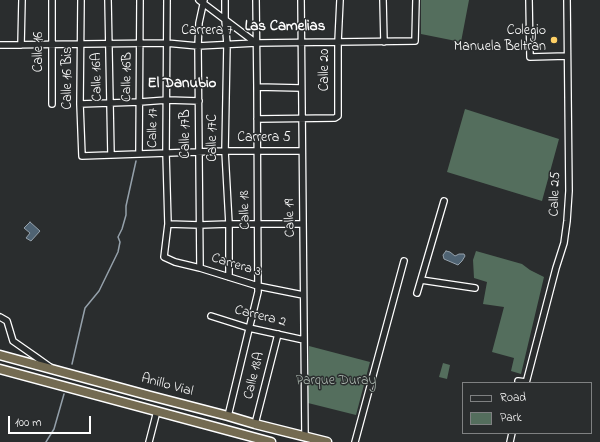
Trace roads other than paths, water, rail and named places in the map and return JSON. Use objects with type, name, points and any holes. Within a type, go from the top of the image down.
[{"type":"highway","name":"Anillo Vial","points":[[0,355],[327,442]]},
{"type":"highway","name":"Anillo Vial","points":[[0,369],[271,442]]},
{"type":"street","points":[[22,0],[22,45]]},
{"type":"street","name":"Calle 16","points":[[52,0],[52,104]]},
{"type":"street","name":"Calle 16 Bis","points":[[81,0],[80,104],[82,156]]},
{"type":"street","name":"Calle 16A","points":[[108,0],[111,154]]},
{"type":"street","name":"Calle 16B","points":[[139,154],[140,0]]},
{"type":"street","name":"Calle 17","points":[[164,255],[168,224],[166,153],[167,0]]},
{"type":"street","name":"Calle 17C","points":[[225,0],[227,44],[225,151],[229,224],[229,277]]},
{"type":"street","name":"Calle 18","points":[[228,416],[258,292],[256,0]]},
{"type":"street","name":"Calle 19","points":[[301,0],[304,436]]},
{"type":"street","name":"Calle 20","points":[[302,118],[335,118],[338,116],[338,42],[340,0]]},
{"type":"street","points":[[383,0],[384,42]]},
{"type":"street","name":"Carrera 7","points":[[0,45],[166,43],[198,46],[256,43],[415,41],[416,0]]},
{"type":"street","points":[[529,0],[530,57],[568,56]]},
{"type":"street","name":"Calle 25","points":[[526,382],[564,242],[567,221],[569,191],[568,0]]},
{"type":"street","points":[[202,1],[256,43]]},
{"type":"street","name":"Calle 17B","points":[[200,268],[198,46],[202,1]]},
{"type":"street","points":[[257,88],[302,88]]},
{"type":"street","points":[[80,104],[167,100],[199,101]]},
{"type":"street","points":[[257,119],[302,118]]},
{"type":"street","name":"Carrera 5","points":[[82,156],[225,151],[302,151]]},
{"type":"street","points":[[417,293],[444,201]]},
{"type":"street","points":[[168,224],[303,224]]},
{"type":"street","name":"Carrera 3","points":[[164,255],[165,258],[175,262],[258,286],[303,295]]},
{"type":"street","points":[[355,442],[404,261]]},
{"type":"street","points":[[421,280],[475,288]]},
{"type":"street","name":"Carrera 2","points":[[210,316],[249,328],[304,340]]},
{"type":"street","points":[[0,317],[6,320],[13,341],[52,369]]},
{"type":"street","name":"Calle 18A","points":[[255,424],[278,334]]},
{"type":"street","points":[[518,381],[522,382]]},
{"type":"street","points":[[149,442],[158,411]]},
{"type":"water","points":[[30,222],[40,231],[31,241],[26,238],[30,233],[24,228]]},
{"type":"water","points":[[446,251],[455,256],[464,254],[465,256],[458,265],[444,259],[443,255]]},
{"type":"waterway","points":[[72,364],[85,308],[99,291],[118,252],[120,242],[118,237],[126,215],[126,206],[136,161]]},
{"type":"waterway","points":[[46,442],[54,429],[64,394]]},
{"type":"place","name":"Colegio Manuela Beltran","points":[[554,40]]},
{"type":"district","name":"Las Camelias","points":[[285,28]]},
{"type":"district","name":"El Danubio","points":[[182,85]]},
{"type":"park label","name":"Parque Duray","points":[[336,382]]}]
